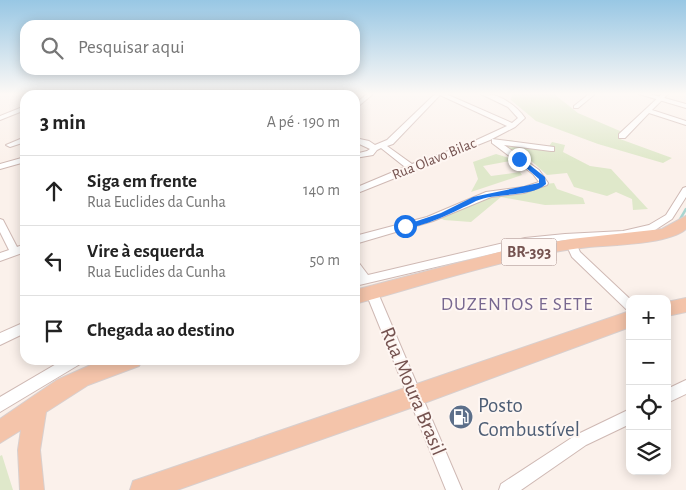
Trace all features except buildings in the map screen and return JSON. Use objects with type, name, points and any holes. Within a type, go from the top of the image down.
[{"type":"main road","name":"BR-393","points":[[364,285],[571,244],[664,234],[678,229],[686,221]]},
{"type":"main road","points":[[671,309],[686,305]]},
{"type":"main road","points":[[142,490],[626,321]]},
{"type":"main road","points":[[0,432],[36,406],[76,381],[117,365]]},
{"type":"main road","points":[[32,490],[29,450],[36,406]]},
{"type":"street","points":[[360,142],[373,147],[383,146],[390,142],[416,117]]},
{"type":"street","points":[[492,117],[513,126],[520,122],[521,117]]},
{"type":"street","points":[[622,136],[642,117]]},
{"type":"street","points":[[667,117],[686,123]]},
{"type":"street","name":"Rua Olavo Bilac","points":[[360,189],[410,167],[493,139],[513,126]]},
{"type":"street","points":[[493,139],[551,149]]},
{"type":"street","points":[[360,239],[430,219],[489,194],[524,190],[544,182],[536,172],[493,139]]},
{"type":"street","points":[[10,146],[20,141]]},
{"type":"street","points":[[383,146],[410,167]]},
{"type":"street","points":[[360,155],[370,153],[373,147]]},
{"type":"street","points":[[0,167],[20,161]]},
{"type":"street","points":[[364,285],[525,242],[564,236],[624,234],[652,228],[669,217],[686,190]]},
{"type":"street","points":[[0,222],[20,250],[0,257]]},
{"type":"street","points":[[571,244],[576,254],[626,302]]},
{"type":"street","name":"Rua Moura Brasil","points":[[364,285],[416,396],[454,490]]},
{"type":"street","points":[[0,338],[20,329]]},
{"type":"street","points":[[0,405],[67,365]]},
{"type":"street","points":[[671,394],[686,387]]},
{"type":"street","points":[[507,490],[581,440],[626,418]]},
{"type":"green space","points":[[531,117],[587,117],[620,131],[620,139],[672,158],[663,163],[598,144],[536,121]]},
{"type":"green space","points":[[510,140],[547,149],[552,142],[565,145],[563,152],[590,166],[611,169],[648,209],[633,210],[632,199],[616,192],[607,196],[574,187],[567,173],[547,175],[528,158],[506,153],[491,143]]},
{"type":"green space","points":[[496,154],[516,160],[483,166],[491,176],[520,172],[522,175],[471,192],[478,179],[473,162]]},
{"type":"green space","points":[[554,183],[557,189],[583,198],[585,204],[545,205],[501,197],[471,222],[444,220],[439,217],[478,198],[506,189]]},
{"type":"green space","points":[[2,455],[13,490],[0,490],[0,456]]},
{"type":"waterway","points":[[679,221],[686,209]]},
{"type":"place","name":"Posto Combustível","points":[[461,417]]},
{"type":"district","name":"DUZENTOS E SETE","points":[[517,304]]},
{"type":"route","points":[[405,226],[444,214],[476,198],[489,194],[524,190],[541,185],[544,182],[542,179],[519,159]]}]
